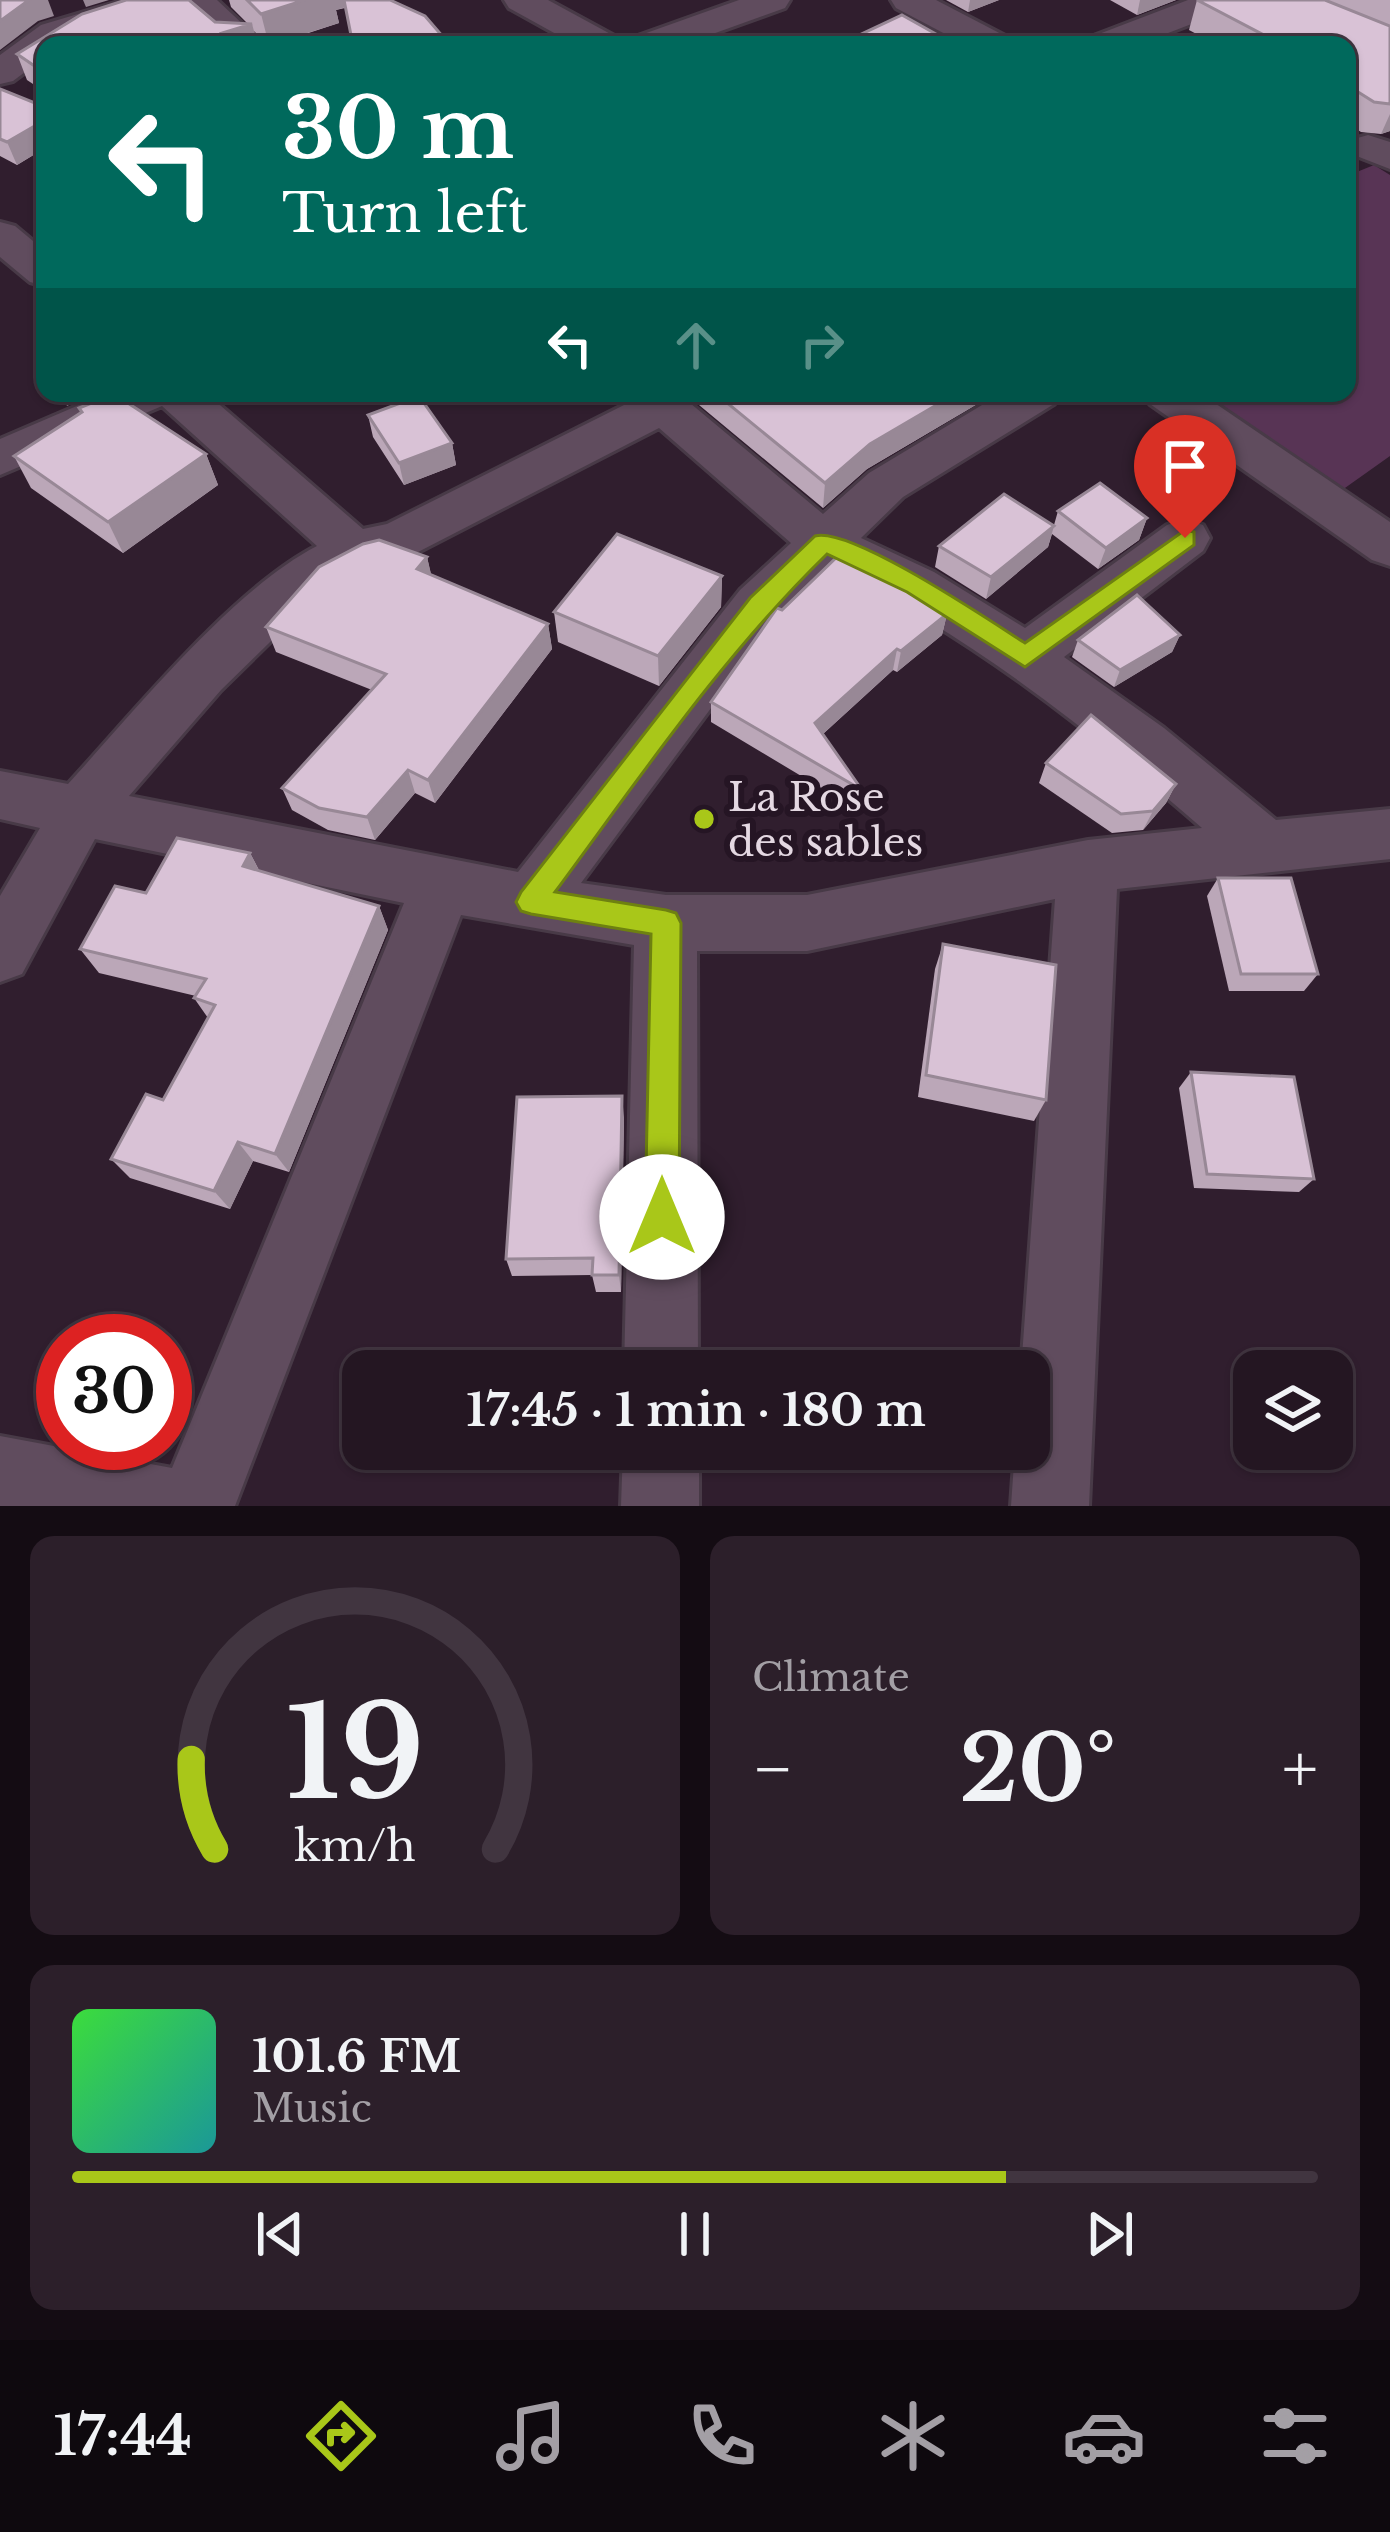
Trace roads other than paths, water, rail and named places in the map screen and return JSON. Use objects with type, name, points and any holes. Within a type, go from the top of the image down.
[{"type":"street","points":[[50,36],[164,0]]},
{"type":"street","points":[[196,0],[237,36]]},
{"type":"street","points":[[522,0],[587,36]]},
{"type":"street","points":[[673,36],[772,0]]},
{"type":"street","points":[[909,0],[977,36]]},
{"type":"street","points":[[1127,36],[1220,0]]},
{"type":"street","points":[[0,73],[36,46]]},
{"type":"street","points":[[0,458],[129,402]]},
{"type":"street","points":[[187,402],[354,550]]},
{"type":"street","points":[[0,954],[81,810],[277,599],[305,575],[354,550],[400,538],[649,402]]},
{"type":"street","points":[[659,402],[824,542],[916,586],[1025,656],[1144,744],[1262,844]]},
{"type":"street","points":[[531,902],[759,604],[886,485],[1022,402]]},
{"type":"street","points":[[1180,402],[1390,547]]},
{"type":"street","points":[[1025,656],[1185,538]]},
{"type":"street","points":[[0,795],[531,902],[666,923],[807,923],[1088,866],[1390,834]]},
{"type":"street","points":[[1050,1506],[1088,866]]},
{"type":"street","points":[[196,1506],[443,883]]},
{"type":"street","points":[[661,1350],[666,923]]},
{"type":"street","points":[[660,1506],[661,1470]]},
{"type":"street","points":[[0,1475],[170,1506]]},
{"type":"place","name":"La Rose des sables","points":[[704,819]]}]
